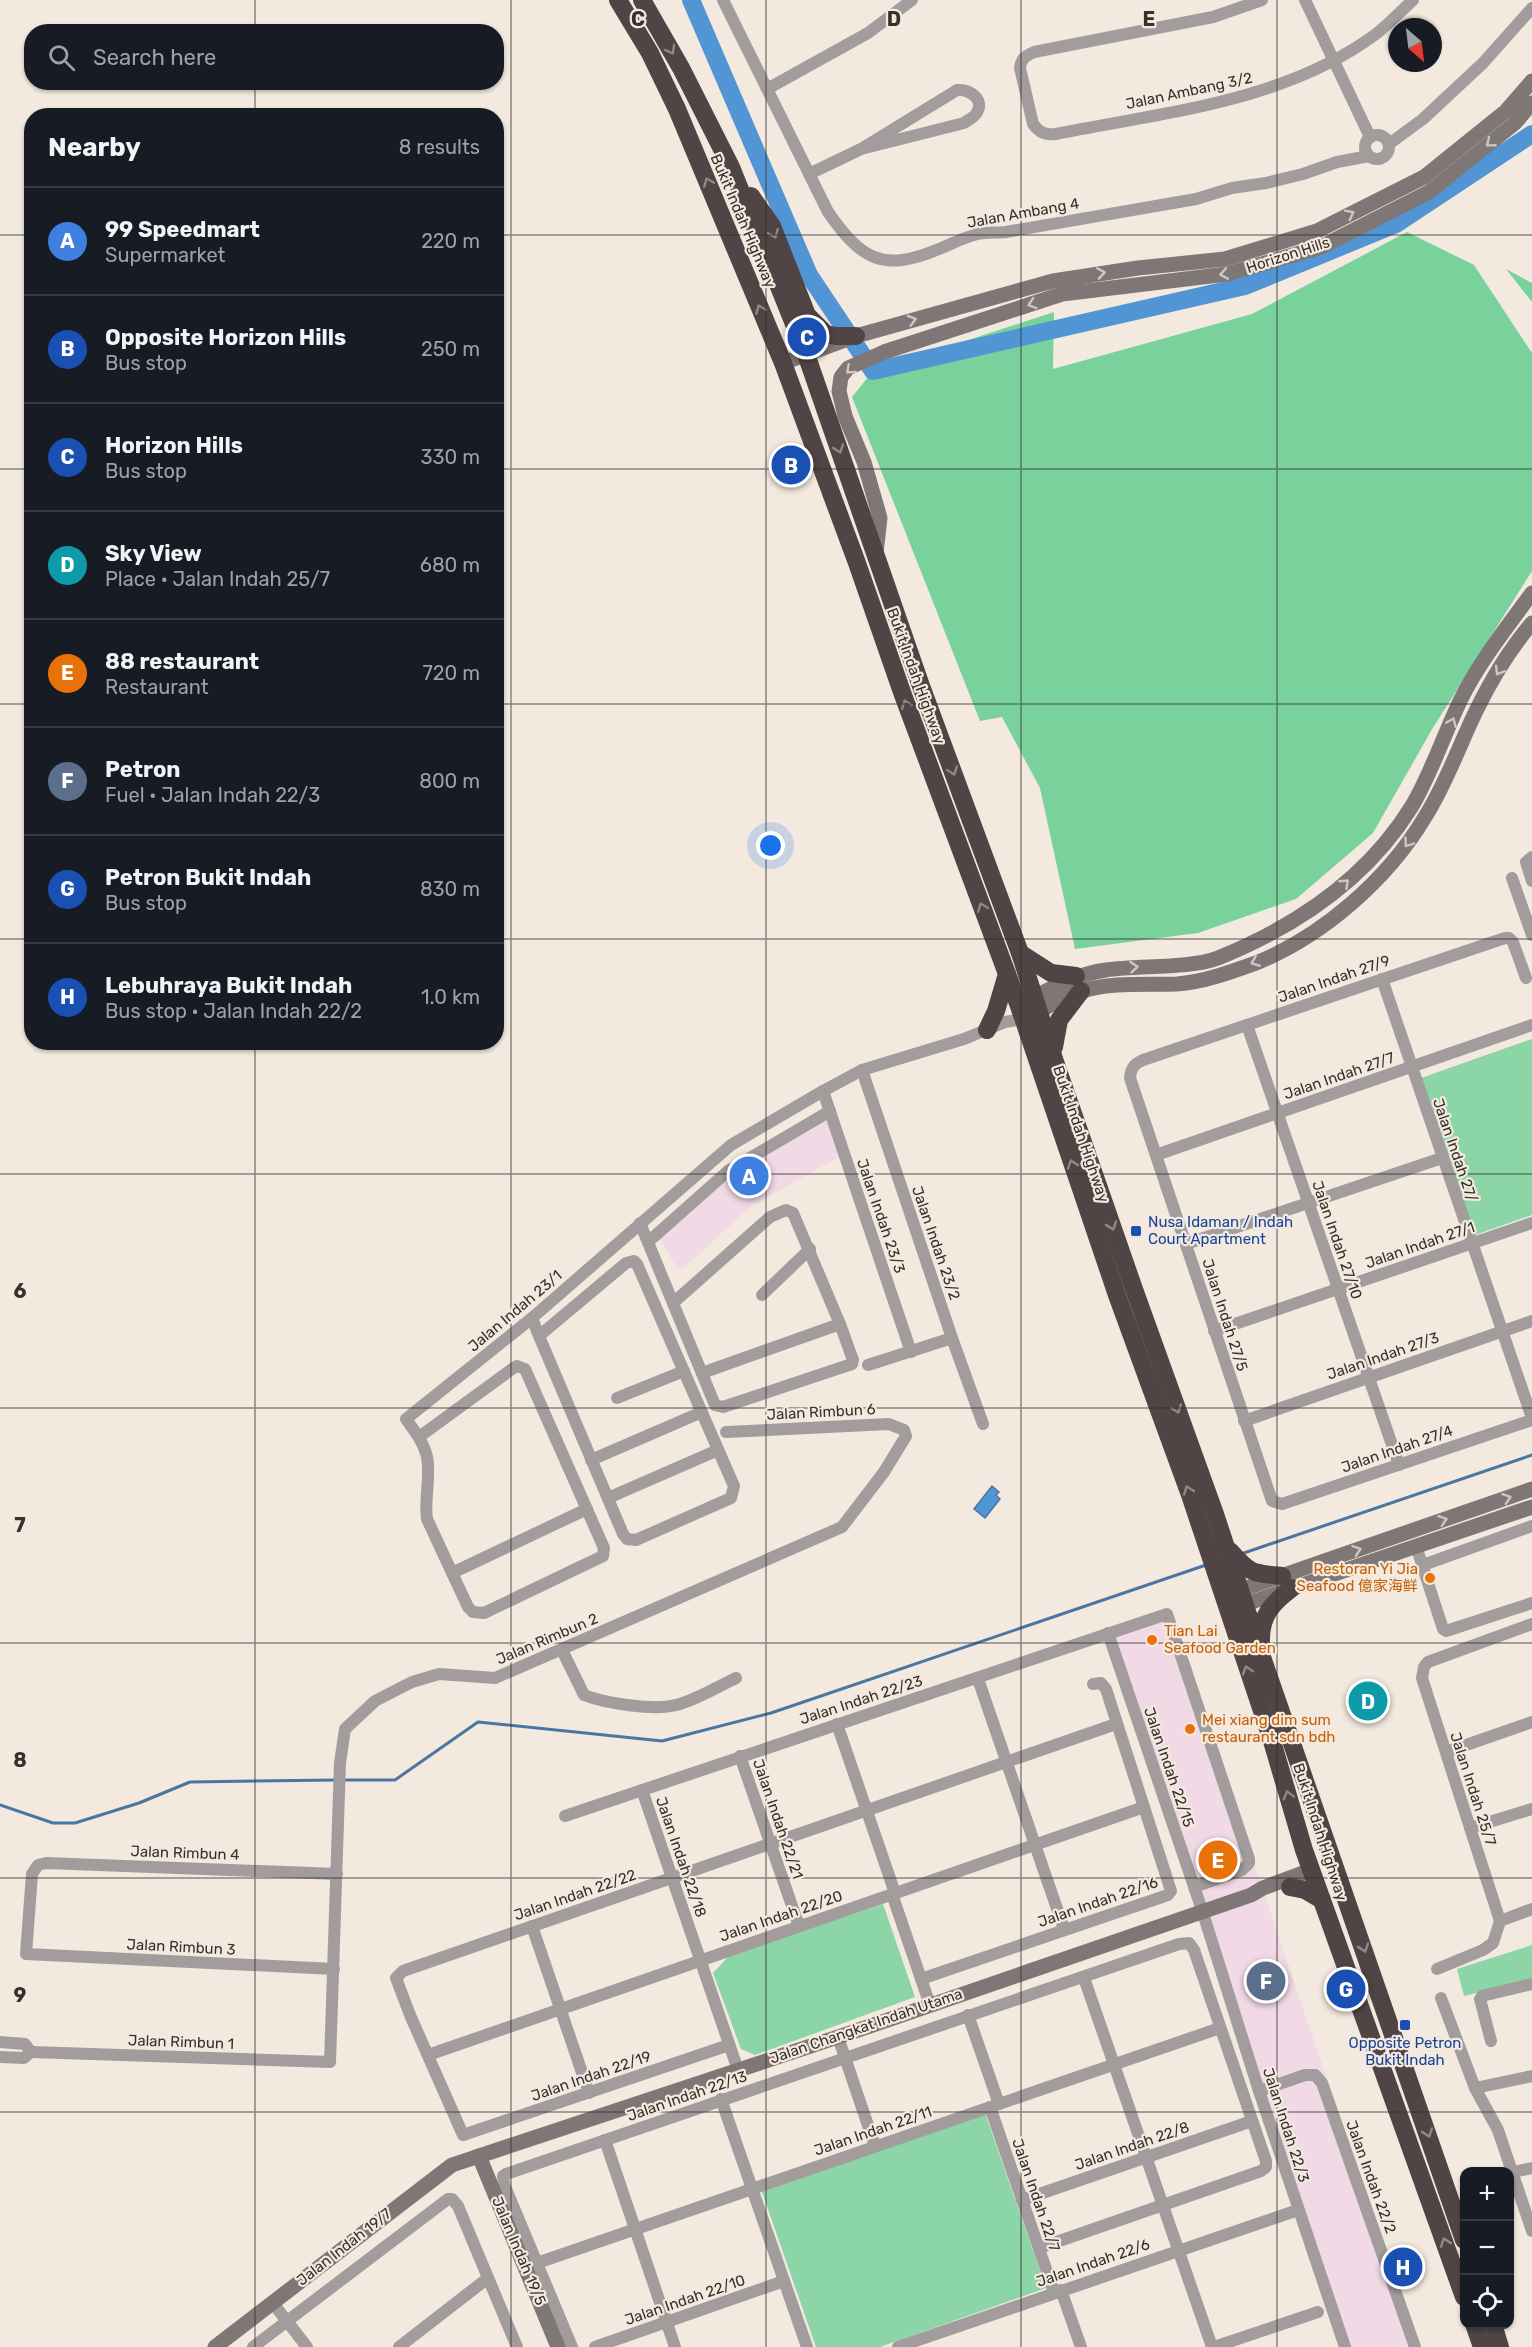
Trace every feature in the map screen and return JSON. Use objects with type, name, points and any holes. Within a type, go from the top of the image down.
[{"type":"highway","name":"Bukit Indah Highway","points":[[618,0],[650,53],[677,109],[783,363],[1021,1012],[1118,1298],[1206,1545],[1232,1572]]},
{"type":"highway","name":"Bukit Indah Highway","points":[[642,0],[687,79],[731,167],[806,354],[921,686],[1038,1004],[1053,1056],[1225,1545],[1232,1572],[1234,1600],[1304,1850],[1315,1874],[1322,1900],[1460,2286]]},
{"type":"highway","points":[[731,167],[772,226],[807,315],[826,334],[856,336]]},
{"type":"highway","points":[[1020,953],[1051,974],[1079,984],[1059,1020],[1053,1056]]},
{"type":"highway","points":[[987,1030],[996,1011],[1007,974]]},
{"type":"highway","points":[[1232,1572],[1254,1573],[1287,1582],[1263,1617],[1260,1632],[1262,1657]]},
{"type":"highway","name":"Bukit Indah Highway","points":[[1234,1600],[1262,1657],[1460,2228]]},
{"type":"highway","points":[[1329,1847],[1315,1874],[1345,1893]]},
{"type":"highway","points":[[1304,1850],[1291,1882],[1322,1900]]},
{"type":"highway","points":[[1475,2329],[1482,2347]]},
{"type":"highway","points":[[1494,2329],[1500,2347]]},
{"type":"street","points":[[767,89],[868,33],[912,0]]},
{"type":"street","name":"Jalan Ambang 3/2","points":[[1262,0],[1213,17],[1026,56],[1020,62],[1020,68],[1033,124],[1047,135],[1234,98],[1285,82],[1333,60],[1376,33],[1413,0]]},
{"type":"street","points":[[1305,0],[1370,136]]},
{"type":"street","name":"Jalan Ambang 4","points":[[727,1],[767,89],[828,212],[846,237],[865,254],[880,260],[897,261],[922,255],[978,234],[1006,232],[1196,199],[1232,188],[1266,183],[1303,174],[1337,162],[1369,156]]},
{"type":"street","points":[[1389,144],[1423,119],[1484,63],[1532,8]]},
{"type":"street","name":"Horizon Hills","points":[[783,363],[856,336],[1053,280],[1225,259],[1317,231],[1424,177],[1506,111],[1532,81]]},
{"type":"street","points":[[809,174],[861,149],[957,90],[965,89],[973,93],[978,100],[975,115],[964,123],[861,149]]},
{"type":"street","name":"Horizon Hills","points":[[876,555],[879,518],[864,462],[845,416],[840,391],[841,378],[848,368],[884,352],[1062,294],[1227,274],[1321,247],[1429,192],[1515,123],[1532,103]]},
{"type":"street","points":[[1382,135],[1389,144],[1389,152],[1376,159],[1369,156],[1365,146],[1370,136],[1382,135]]},
{"type":"street","points":[[1021,1012],[1105,970],[1175,965],[1215,959],[1272,933],[1322,904],[1380,849],[1412,806],[1462,699],[1500,635],[1532,593]]},
{"type":"street","points":[[1079,984],[1107,986],[1145,983],[1178,984],[1217,977],[1282,951],[1358,899],[1395,862],[1426,817],[1477,709],[1516,643],[1532,623]]},
{"type":"street","points":[[1529,859],[1532,881]]},
{"type":"street","points":[[1512,878],[1532,934]]},
{"type":"street","name":"Jalan Indah 27/9","points":[[1131,1070],[1135,1063],[1143,1060],[1509,938],[1513,942],[1526,978]]},
{"type":"street","name":"Jalan Indah 27/","points":[[1382,979],[1410,1067],[1532,1419]]},
{"type":"street","name":"Jalan Indah 23/1","points":[[419,1437],[406,1419],[532,1318],[731,1145],[823,1090],[862,1070],[987,1030],[1021,1012]]},
{"type":"street","name":"Jalan Indah 27/10","points":[[1247,1025],[1399,1465]]},
{"type":"street","name":"Jalan Indah 27/7","points":[[1156,1155],[1532,1025]]},
{"type":"street","name":"Jalan Indah 23/2","points":[[862,1070],[983,1424]]},
{"type":"street","name":"Jalan Indah 27/5","points":[[1131,1070],[1130,1078],[1272,1501]]},
{"type":"street","name":"Jalan Indah 23/3","points":[[823,1090],[911,1352]]},
{"type":"street","points":[[648,1242],[728,1172],[830,1111]]},
{"type":"street","points":[[1186,1244],[1442,1158]]},
{"type":"street","points":[[640,1223],[715,1405],[723,1407],[852,1364],[854,1360],[810,1249],[793,1213],[786,1210],[779,1211],[770,1217],[673,1303]]},
{"type":"street","name":"Jalan Indah 27/1","points":[[1215,1331],[1532,1223]]},
{"type":"street","points":[[762,1295],[810,1249]]},
{"type":"street","points":[[532,1318],[539,1336],[591,1460],[623,1534],[631,1540],[636,1540],[731,1498],[734,1486],[638,1264],[634,1261],[626,1263],[539,1336]]},
{"type":"street","name":"Jalan Indah 27/3","points":[[1244,1420],[1532,1320]]},
{"type":"street","points":[[702,1373],[840,1324]]},
{"type":"street","points":[[868,1365],[952,1338]]},
{"type":"street","points":[[522,1367],[525,1369],[587,1509],[605,1552],[603,1556],[478,1614],[473,1612],[468,1607],[427,1519],[425,1506],[427,1456],[419,1437],[512,1369],[522,1367]]},
{"type":"street","points":[[617,1398],[684,1371]]},
{"type":"street","points":[[591,1460],[702,1412]]},
{"type":"street","name":"Jalan Indah 27/4","points":[[1272,1501],[1282,1504],[1532,1419]]},
{"type":"street","name":"Jalan Rimbun 6","points":[[726,1432],[889,1424],[898,1426],[904,1430],[906,1436],[904,1443],[884,1472]]},
{"type":"street","points":[[608,1498],[718,1450]]},
{"type":"street","name":"Jalan Rimbun 2","points":[[330,2062],[340,1762],[345,1729],[375,1701],[412,1682],[439,1674],[495,1678],[842,1527],[884,1472]]},
{"type":"street","points":[[1234,1600],[1532,1489]]},
{"type":"street","points":[[1287,1582],[1416,1546],[1532,1507]]},
{"type":"street","points":[[453,1573],[587,1509]]},
{"type":"street","points":[[1423,1565],[1532,1526]]},
{"type":"street","points":[[1416,1546],[1443,1629],[1446,1631],[1532,1603]]},
{"type":"street","name":"Jalan Indah 22/23","points":[[565,1816],[1167,1614],[1249,1863],[1242,1870],[1194,1887]]},
{"type":"street","name":"Jalan Indah 25/7","points":[[1500,1921],[1422,1678],[1424,1667],[1428,1662],[1532,1624]]},
{"type":"street","name":"Jalan Indah 22/15","points":[[1108,1634],[1202,1910]]},
{"type":"street","points":[[562,1650],[584,1695],[600,1701],[663,1707],[677,1705],[736,1678]]},
{"type":"street","points":[[978,1679],[1064,1929]]},
{"type":"street","name":"Jalan Indah 22/16","points":[[921,1979],[1168,1895],[1171,1891],[1106,1689],[1101,1683],[1093,1684]]},
{"type":"street","points":[[837,1724],[930,2005]]},
{"type":"street","name":"Jalan Indah 22/22","points":[[428,2055],[396,1982],[397,1976],[404,1971],[1116,1724]]},
{"type":"street","points":[[1446,1752],[1531,1725]]},
{"type":"street","name":"Jalan Indah 22/21","points":[[740,1756],[799,1926]]},
{"type":"street","name":"Jalan Indah 22/18","points":[[642,1790],[738,2070]]},
{"type":"street","name":"Jalan Indah 22/20","points":[[428,2055],[1144,1806]]},
{"type":"street","points":[[1470,1828],[1532,1809]]},
{"type":"street","name":"Jalan Rimbun 4","points":[[26,1954],[31,1880],[38,1865],[46,1863],[337,1874]]},
{"type":"street","name":"Jalan Changkat Indah Utama","points":[[479,2156],[838,2037],[1202,1910],[1251,1895],[1267,1895],[1291,1882],[1315,1874]]},
{"type":"street","points":[[1437,1969],[1483,1950],[1493,1943],[1500,1921],[1532,1909]]},
{"type":"street","name":"Jalan Indah 22/3","points":[[1202,1910],[1259,2091],[1345,2347]]},
{"type":"street","points":[[532,1926],[589,2093]]},
{"type":"street","name":"Jalan Indah 22/13","points":[[537,2263],[504,2184],[503,2176],[721,2099],[1179,1944],[1189,1943],[1194,1950],[1220,2028]]},
{"type":"street","name":"Jalan Rimbun 3","points":[[26,1954],[334,1969]]},
{"type":"street","points":[[1084,1978],[1161,2205],[1213,2347],[1318,2312]]},
{"type":"street","points":[[1491,2041],[1480,1999],[1482,1996],[1532,1984]]},
{"type":"street","points":[[1441,1998],[1475,2088],[1498,2130],[1511,2167]]},
{"type":"street","name":"Jalan Indah 22/7","points":[[968,2015],[1022,2200],[1039,2248],[1081,2347]]},
{"type":"street","points":[[1039,2248],[1265,2169],[1266,2161],[1220,2028]]},
{"type":"street","name":"Jalan Indah 22/11","points":[[537,2263],[1220,2028]]},
{"type":"street","points":[[838,2037],[875,2146]]},
{"type":"street","points":[[0,2042],[25,2044],[31,2052],[24,2058],[0,2057]]},
{"type":"street","name":"Jalan Indah 22/19","points":[[428,2055],[463,2135],[729,2045]]},
{"type":"street","name":"Jalan Rimbun 1","points":[[31,2052],[330,2062]]},
{"type":"street","name":"Jalan Indah 22/2","points":[[1259,2091],[1305,2075],[1315,2075],[1322,2083],[1415,2347]]},
{"type":"street","points":[[1475,2088],[1532,2076]]},
{"type":"street","points":[[721,2099],[807,2347]]},
{"type":"street","name":"Jalan Indah 22/8","points":[[1022,2200],[1252,2121]]},
{"type":"street","points":[[605,2140],[675,2347]]},
{"type":"street","name":"Jalan Indah 19/7","points":[[215,2347],[442,2171],[479,2156]]},
{"type":"street","name":"Jalan Indah 19/5","points":[[479,2156],[558,2347]]},
{"type":"street","points":[[1514,2172],[1532,2168]]},
{"type":"street","points":[[1514,2175],[1532,2231]]},
{"type":"street","points":[[253,2347],[443,2201],[452,2199],[458,2206],[517,2347]]},
{"type":"street","name":"Jalan Indah 22/6","points":[[898,2347],[1298,2210]]},
{"type":"street","points":[[537,2263],[572,2347]]},
{"type":"street","points":[[399,2347],[488,2278]]},
{"type":"street","name":"Jalan Indah 22/10","points":[[595,2347],[784,2281]]},
{"type":"street","points":[[272,2302],[307,2347]]},
{"type":"street","points":[[934,2335],[938,2347]]},
{"type":"shaded area","points":[[828,1117],[841,1156],[750,1207],[684,1268],[676,1267],[659,1237],[729,1176]]},
{"type":"shaded area","points":[[1170,1616],[1419,2347],[1348,2347],[1113,1636]]},
{"type":"green space","points":[[1407,232],[1474,265],[1532,353],[1532,571],[1431,731],[1373,833],[1296,899],[1198,933],[1075,949],[1040,788],[1002,717],[980,721],[852,397],[873,371],[1054,312],[1053,369],[1252,314]]},
{"type":"green space","points":[[1506,269],[1532,283],[1532,302]]},
{"type":"green space","points":[[1532,1039],[1532,1215],[1475,1235],[1421,1078]]},
{"type":"green space","points":[[883,1904],[915,1997],[755,2055],[741,2049],[713,1973],[728,1957]]},
{"type":"green space","points":[[1532,1945],[1532,1979],[1464,1996],[1457,1969]]},
{"type":"green space","points":[[985,2113],[1046,2288],[880,2347],[816,2347],[762,2192]]},
{"type":"water","points":[[992,1486],[999,1492],[996,1495],[1000,1499],[985,1518],[974,1509]]},
{"type":"waterway","points":[[691,0],[809,275],[873,371],[1245,286],[1396,224],[1532,134]]},
{"type":"waterway","points":[[1241,1554],[1532,1455]]},
{"type":"waterway","points":[[342,1780],[395,1780],[478,1722],[662,1741],[771,1713],[1206,1565]]},
{"type":"waterway","points":[[0,1805],[53,1823],[75,1823],[139,1803],[190,1782],[335,1780]]},
{"type":"place","name":"Horizon Hills","points":[[807,337]]},
{"type":"place","name":"Opposite Horizon Hills","points":[[791,465]]},
{"type":"place","name":"99 Speedmart","points":[[749,1176]]},
{"type":"place","name":"Nusa Idaman / Indah Court Apartment","points":[[1136,1231]]},
{"type":"place","name":"Restoran Yi Jia Seafood 億家海鲜","points":[[1430,1578]]},
{"type":"place","name":"Tian Lai Seafood Garden","points":[[1152,1640]]},
{"type":"place","name":"Sky View","points":[[1368,1701]]},
{"type":"place","name":"Mei xiang dim sum restaurant sdn bdh","points":[[1190,1729]]},
{"type":"place","name":"88 restaurant","points":[[1218,1860]]},
{"type":"place","name":"Petron","points":[[1266,1981]]},
{"type":"place","name":"Petron Bukit Indah","points":[[1346,1989]]},
{"type":"place","name":"Opposite Petron Bukit Indah","points":[[1405,2025]]},
{"type":"place","name":"Lebuhraya Bukit Indah","points":[[1403,2267]]}]
